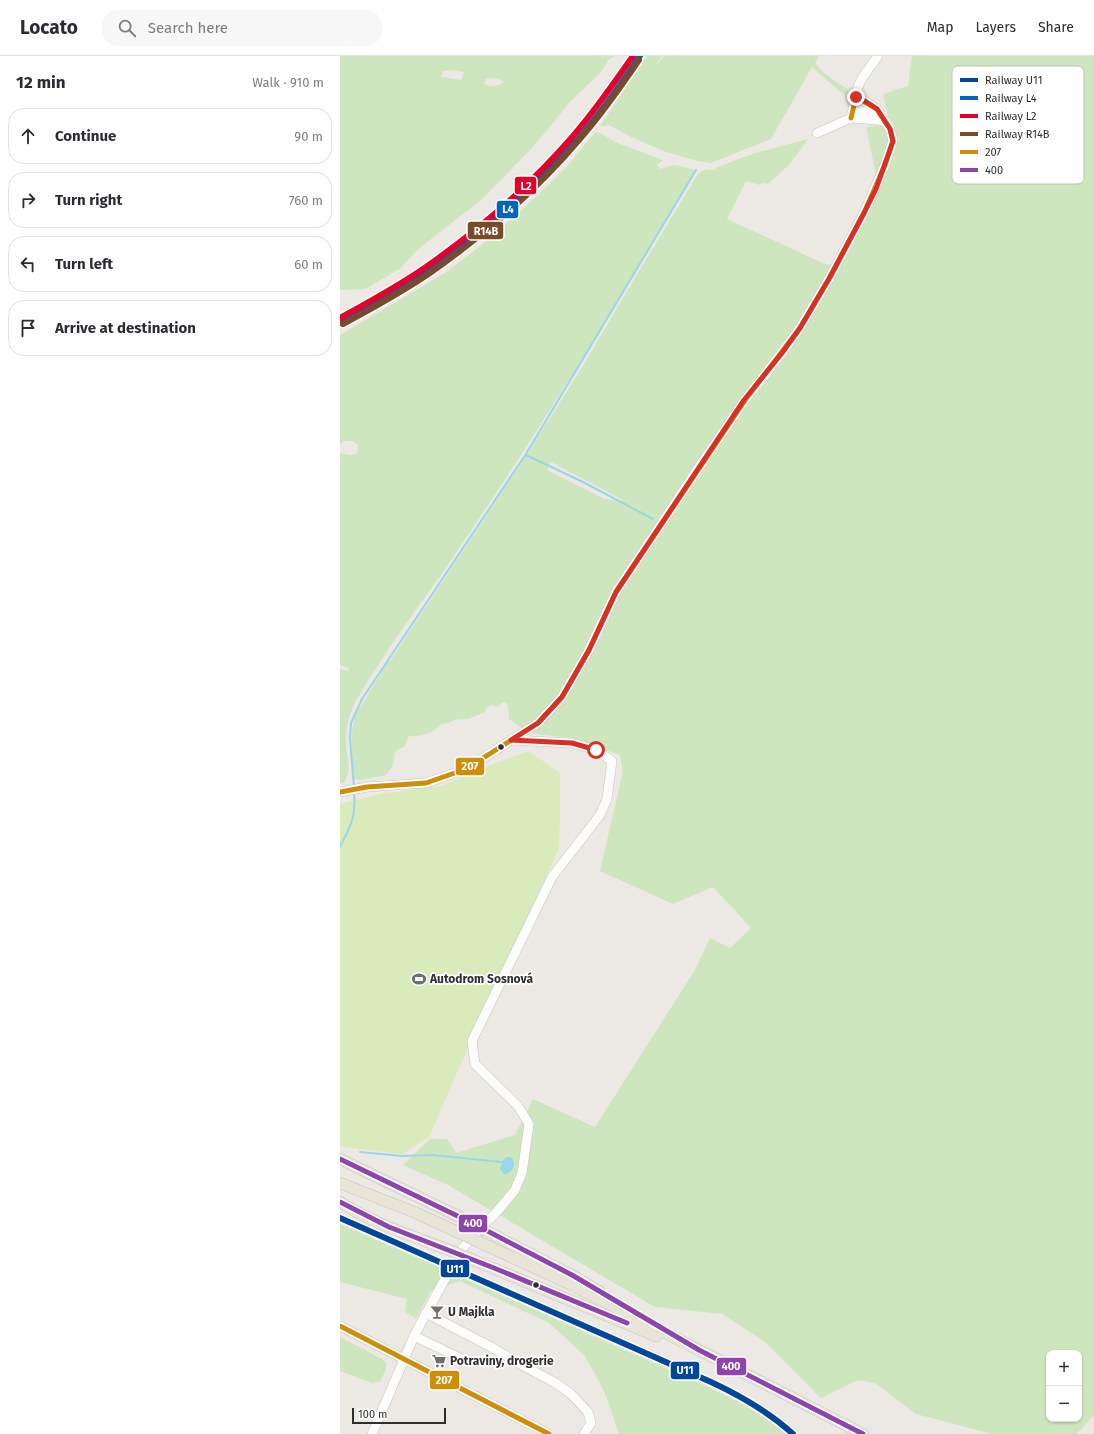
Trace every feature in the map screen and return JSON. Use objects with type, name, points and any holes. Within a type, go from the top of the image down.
[{"type":"main road","points":[[340,1159],[474,1224],[572,1275],[699,1350]]},
{"type":"main road","points":[[340,1183],[414,1212],[570,1284],[863,1434]]},
{"type":"main road","points":[[340,1202],[397,1230],[452,1251],[656,1336]]},
{"type":"main road","points":[[479,1242],[656,1336],[849,1434]]},
{"type":"street","points":[[851,118],[862,78],[878,56]]},
{"type":"street","points":[[340,792],[367,787],[426,783],[466,769],[538,723],[562,697],[589,650],[616,592],[744,400],[800,328],[830,277],[864,213],[878,183],[893,141],[893,135],[885,122],[860,110],[856,100]]},
{"type":"street","points":[[817,133],[851,118],[885,122]]},
{"type":"street","points":[[372,1434],[414,1336],[460,1251],[515,1190],[522,1173],[529,1124],[518,1106],[475,1064],[472,1041],[552,877],[600,816],[607,799],[612,761],[596,750],[572,743],[511,740]]},
{"type":"street","points":[[426,1313],[491,1346],[520,1364],[554,1382],[571,1394],[588,1412],[590,1423],[584,1434]]},
{"type":"street","points":[[340,1326],[404,1358],[544,1433]]},
{"type":"street","points":[[414,1336],[466,1361]]},
{"type":"green space","points":[[340,56],[601,56],[608,59],[603,56],[615,56],[609,59],[601,72],[569,103],[530,150],[482,199],[416,251],[401,268],[365,289],[340,290]],"holes":[[[451,70],[464,72],[461,80],[441,77],[443,71]],[[494,78],[504,81],[500,85],[489,86],[484,84],[486,79]]]},
{"type":"green space","points":[[647,56],[662,56],[653,68],[664,56],[819,56],[815,63],[827,75],[851,91],[851,101],[812,67],[771,139],[711,163],[698,161],[666,152],[631,137],[607,124],[606,126],[600,126]]},
{"type":"green space","points":[[912,56],[1094,56],[1094,1416],[1076,1434],[992,1434],[916,1414],[875,1383],[858,1380],[821,1398],[765,1342],[722,1314],[655,1307],[448,1185],[403,1165],[430,1139],[447,1139],[456,1153],[515,1135],[533,1099],[595,1127],[695,970],[710,938],[730,948],[751,928],[713,887],[673,904],[600,871],[623,771],[620,755],[571,738],[529,733],[509,719],[508,705],[505,702],[500,704],[499,707],[490,705],[485,709],[485,712],[468,719],[454,720],[449,723],[441,724],[435,730],[426,734],[409,736],[404,747],[395,752],[393,765],[386,775],[361,780],[354,779],[352,762],[352,730],[357,712],[386,664],[390,661],[525,458],[584,364],[698,174],[705,170],[711,169],[718,171],[715,168],[755,153],[808,139],[789,165],[768,184],[762,183],[760,185],[746,181],[727,219],[827,265],[830,264],[837,267],[879,189],[866,127],[893,123],[888,116],[883,94],[908,86]],"holes":[[[551,462],[624,501],[605,499],[547,470]]]},
{"type":"green space","points":[[596,131],[620,144],[663,160],[657,165],[660,169],[674,165],[697,170],[544,420],[455,555],[391,646],[357,699],[347,728],[346,747],[349,768],[347,778],[344,783],[340,783],[340,669],[348,671],[349,668],[340,665],[340,453],[350,455],[357,454],[358,445],[353,441],[343,441],[340,444],[340,335],[445,273],[479,247],[536,197],[568,165]]},
{"type":"green space","name":"Autodrom Sosnová","points":[[528,751],[560,773],[559,848],[473,1036],[429,1137],[402,1154],[344,1147],[340,1145],[340,804],[385,793],[442,786],[485,767]]},
{"type":"green space","points":[[340,1224],[443,1269],[444,1268],[457,1273],[456,1275],[708,1387],[729,1397],[768,1420],[786,1434],[619,1434],[606,1396],[584,1355],[549,1323],[460,1281],[431,1291],[416,1318],[405,1312],[407,1299],[340,1282]]},
{"type":"green space","points":[[340,1337],[382,1359],[386,1363],[386,1369],[380,1382],[375,1382],[374,1384],[340,1371]]},
{"type":"water","points":[[506,1157],[511,1157],[514,1165],[510,1172],[504,1174],[500,1169],[502,1162]]},
{"type":"waterway","points":[[354,787],[350,739],[351,723],[362,699],[526,454],[696,170]]},
{"type":"waterway","points":[[526,455],[583,482],[653,519]]},
{"type":"waterway","points":[[340,847],[352,821],[354,792]]},
{"type":"waterway","points":[[360,1152],[402,1156],[432,1155],[502,1162]]},
{"type":"rail line","name":"L2","points":[[340,318],[416,274],[466,238],[504,206],[557,154],[573,136],[597,107],[633,56]]},
{"type":"rail line","name":"L4","points":[[340,323],[429,271],[508,209],[544,175],[578,139],[603,109],[640,56]]},
{"type":"rail line","name":"R14B","points":[[343,324],[409,287],[490,228],[545,177],[579,140],[595,121],[639,60]]},
{"type":"rail line","name":"U11","points":[[340,1218],[711,1382],[754,1405],[793,1434]]},
{"type":"transit line","name":"207","points":[[340,792],[367,787],[426,783],[466,769],[538,723],[562,697],[589,650],[616,592],[745,400],[800,328],[830,277],[864,213],[885,165],[893,141],[890,129],[877,109],[856,97],[851,118]]},
{"type":"transit line","name":"400","points":[[340,1159],[474,1224],[572,1275],[699,1350],[863,1434]]},
{"type":"transit line","name":"400","points":[[340,1202],[389,1227],[494,1268],[627,1323]]},
{"type":"transit line","name":"207","points":[[340,1326],[549,1434]]},
{"type":"place","name":"Autodrom Sosnová","points":[[419,979]]},
{"type":"place","name":"U Majkla","points":[[437,1312]]},
{"type":"place","name":"Potraviny, drogerie","points":[[439,1361]]},
{"type":"route","points":[[596,750],[572,743],[511,740],[538,723],[562,697],[589,650],[616,592],[744,400],[768,373],[800,328],[830,277],[876,189],[893,141],[893,135],[877,109],[856,97]]}]
